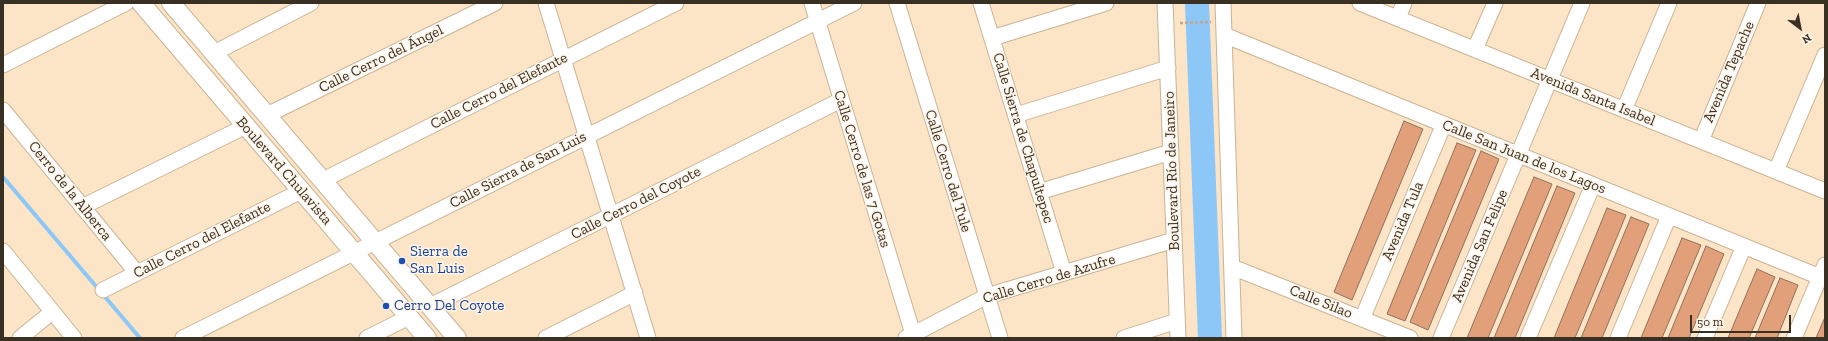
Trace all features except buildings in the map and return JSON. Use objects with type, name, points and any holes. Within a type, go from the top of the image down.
[{"type":"main road","name":"Boulevard Chulavista","points":[[141,3],[427,338]]},
{"type":"main road","name":"Boulevard Chulavista","points":[[172,3],[457,338]]},
{"type":"street","points":[[3,65],[126,3]]},
{"type":"street","points":[[214,53],[311,3]]},
{"type":"street","name":"Calle Cerro del Ángel","points":[[267,115],[494,3]]},
{"type":"street","points":[[546,3],[648,338]]},
{"type":"street","name":"Calle Cerro del Elefante","points":[[323,180],[676,3]]},
{"type":"street","name":"Calle Cerro de las 7 Gotas","points":[[812,3],[910,336]]},
{"type":"street","name":"Calle Sierra de San Luis","points":[[188,337],[354,252],[854,3]]},
{"type":"street","name":"Calle Cerro del Tule","points":[[897,3],[1000,338]]},
{"type":"street","name":"Calle Sierra de Chapultepec","points":[[981,3],[1064,273]]},
{"type":"street","points":[[992,38],[1106,3]]},
{"type":"street","name":"Boulevard Río de Janeiro","points":[[1165,3],[1178,338]]},
{"type":"street","points":[[1223,3],[1234,338]]},
{"type":"street","name":"Avenida Santa Isabel","points":[[1360,3],[1825,191]]},
{"type":"street","points":[[1398,18],[1404,3]]},
{"type":"street","points":[[1475,49],[1494,3]]},
{"type":"street","name":"Avenida San Felipe","points":[[1441,338],[1582,3]]},
{"type":"street","points":[[1624,110],[1669,3]]},
{"type":"street","name":"Avenida Tepache","points":[[1700,141],[1758,3]]},
{"type":"street","name":"Calle San Juan de los Lagos","points":[[1224,29],[1444,124],[1669,216],[1744,246],[1823,273]]},
{"type":"street","points":[[1776,171],[1825,55]]},
{"type":"street","points":[[1016,115],[1168,68]]},
{"type":"street","name":"Calle Cerro del Coyote","points":[[430,306],[841,100]]},
{"type":"street","name":"Cerro de la Alberca","points":[[3,110],[137,273]]},
{"type":"street","name":"Avenida Tula","points":[[1362,319],[1444,124]]},
{"type":"street","points":[[82,206],[246,126]]},
{"type":"street","points":[[1039,192],[1171,152]]},
{"type":"street","points":[[1528,338],[1593,185]]},
{"type":"street","name":"Calle Cerro del Elefante","points":[[103,290],[301,191]]},
{"type":"street","points":[[1618,338],[1669,216]]},
{"type":"street","name":"Calle Cerro de Azufre","points":[[910,336],[987,296],[1174,240]]},
{"type":"street","points":[[1705,338],[1744,246]]},
{"type":"street","points":[[3,251],[74,338]]},
{"type":"street","name":"Calle Silao","points":[[1232,267],[1410,338]]},
{"type":"street","points":[[1794,338],[1823,273]]},
{"type":"street","points":[[546,338],[634,293]]},
{"type":"street","points":[[20,338],[52,312]]},
{"type":"street","points":[[367,338],[409,317]]},
{"type":"street","points":[[1124,338],[1177,321]]},
{"type":"path","points":[[1166,23],[1224,29]]},
{"type":"waterway","points":[[1197,3],[1210,338]]},
{"type":"waterway","points":[[3,177],[140,338]]},
{"type":"place","name":"Sierra de San Luis","points":[[402,261]]},
{"type":"place","name":"Cerro Del Coyote","points":[[386,306]]}]
